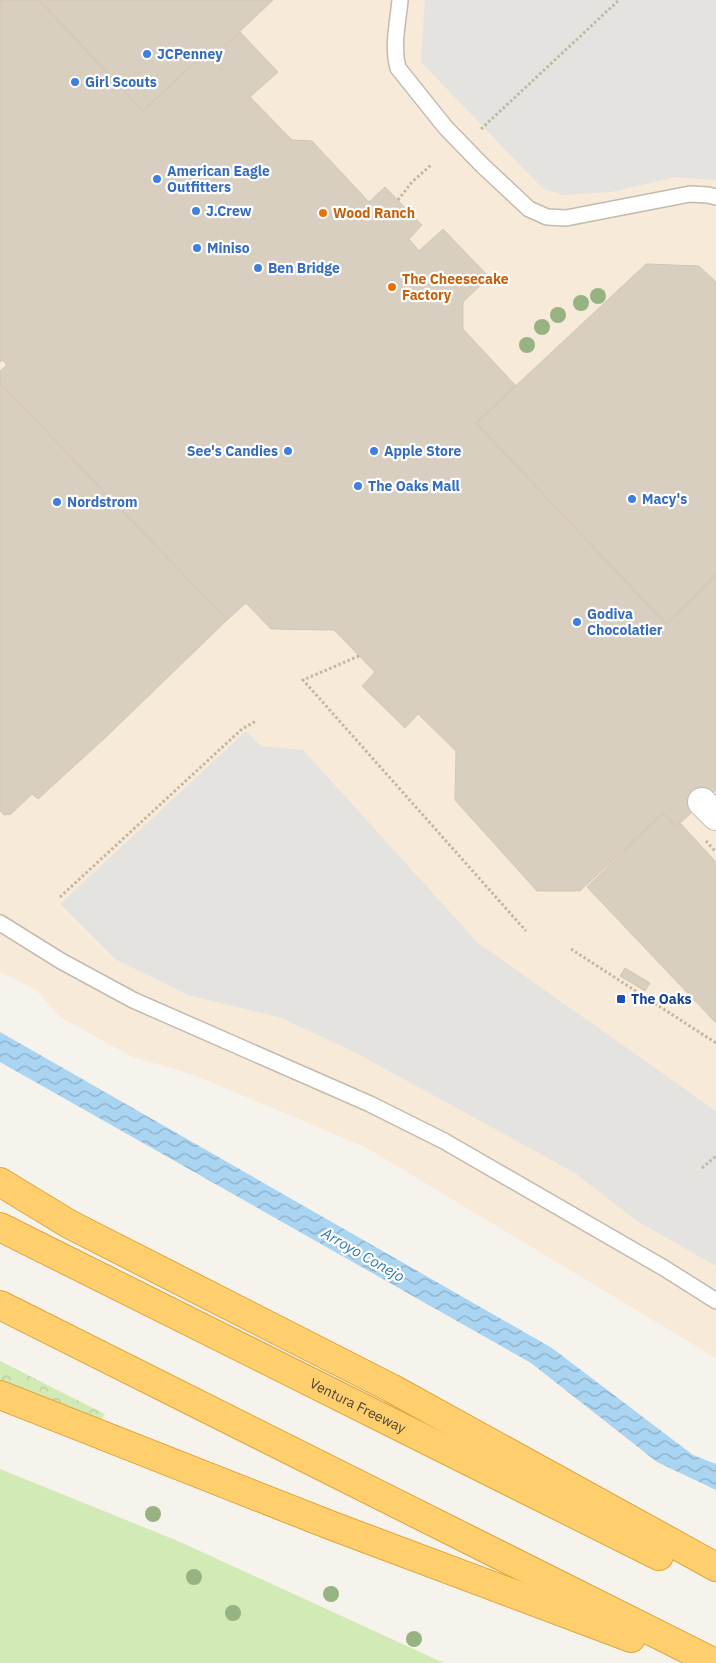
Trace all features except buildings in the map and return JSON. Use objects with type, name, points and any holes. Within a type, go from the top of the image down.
[{"type":"highway","points":[[0,1182],[69,1224],[391,1388],[716,1567]]},
{"type":"highway","name":"Ventura Freeway","points":[[0,1227],[716,1584]]},
{"type":"highway","points":[[0,1305],[715,1663]]},
{"type":"highway","points":[[0,1395],[321,1522],[698,1663]]},
{"type":"lane","points":[[400,0],[395,44],[395,58],[398,68],[446,128],[529,209],[548,217],[566,218],[690,194],[716,197]]},
{"type":"lane","points":[[0,923],[133,1000],[370,1104],[444,1140],[664,1268],[716,1302]]},
{"type":"path","points":[[481,129],[619,0]]},
{"type":"path","points":[[398,200],[412,182],[431,165]]},
{"type":"path","points":[[359,656],[303,680],[526,931]]},
{"type":"path","points":[[60,897],[242,729],[256,721]]},
{"type":"path","points":[[572,949],[716,1043]]},
{"type":"path","points":[[702,1168],[716,1156]]},
{"type":"shaded area","name":"The Oaks Mall","points":[[0,0],[716,0],[716,1358],[367,1148],[194,1075],[130,1056],[60,1017],[36,990],[0,972]]},
{"type":"shaded area","points":[[425,0],[716,0],[716,180],[676,177],[611,192],[564,195],[543,189],[421,62]]},
{"type":"shaded area","points":[[246,731],[261,746],[303,750],[478,943],[716,1111],[716,1266],[637,1221],[575,1173],[358,1054],[282,1018],[188,995],[115,959],[60,904]]},
{"type":"green space","points":[[0,1361],[105,1414],[97,1425],[0,1381]]},
{"type":"green space","points":[[0,1469],[178,1541],[444,1663],[0,1663]]},
{"type":"water","name":"Arroyo Conejo","points":[[0,1032],[552,1348],[693,1455],[716,1464],[716,1490],[657,1462],[531,1363],[0,1062]]},
{"type":"place","name":"JCPenney","points":[[147,54]]},
{"type":"place","name":"Girl Scouts","points":[[75,82]]},
{"type":"place","name":"American Eagle Outfitters","points":[[157,179]]},
{"type":"place","name":"J.Crew","points":[[196,211]]},
{"type":"place","name":"Wood Ranch","points":[[323,213]]},
{"type":"place","name":"Miniso","points":[[197,248]]},
{"type":"place","name":"Ben Bridge","points":[[258,268]]},
{"type":"place","name":"The Cheesecake Factory","points":[[392,287]]},
{"type":"place","name":"See's Candies","points":[[288,451]]},
{"type":"place","name":"Apple Store","points":[[374,451]]},
{"type":"place","name":"The Oaks Mall","points":[[358,486]]},
{"type":"place","name":"Macy's","points":[[632,499]]},
{"type":"place","name":"Nordstrom","points":[[57,502]]},
{"type":"place","name":"Godiva Chocolatier","points":[[577,622]]},
{"type":"place","name":"The Oaks","points":[[621,999]]}]
